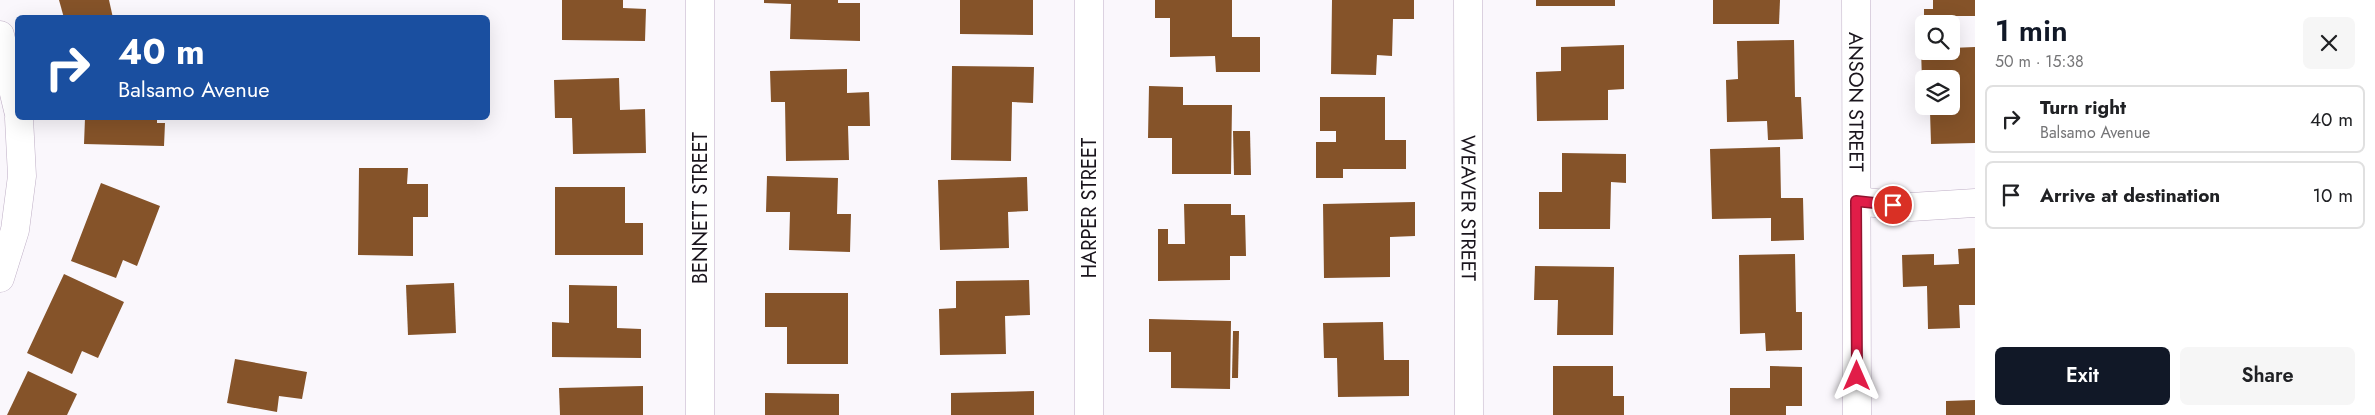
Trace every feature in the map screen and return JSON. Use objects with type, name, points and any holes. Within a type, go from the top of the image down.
[{"type":"street","name":"BENNETT STREET","points":[[700,0],[700,415]]},
{"type":"street","name":"HARPER STREET","points":[[1089,0],[1089,415]]},
{"type":"street","name":"WEAVER STREET","points":[[1468,0],[1469,415]]},
{"type":"street","name":"ANSON STREET","points":[[1856,0],[1857,415]]},
{"type":"street","points":[[0,35],[15,98]]},
{"type":"street","points":[[0,278],[15,230],[22,176],[19,120]]},
{"type":"street","points":[[1856,201],[1911,207],[1975,203]]},
{"type":"building","points":[[59,0],[109,0],[112,15],[63,15]]},
{"type":"building","points":[[562,0],[623,0],[623,8],[646,9],[645,41],[562,40]]},
{"type":"building","points":[[764,0],[838,0],[838,3],[860,3],[860,41],[790,39],[791,4],[764,3]]},
{"type":"building","points":[[960,0],[1033,0],[1033,35],[960,34]]},
{"type":"building","points":[[1155,0],[1232,0],[1232,37],[1260,37],[1260,72],[1216,72],[1215,56],[1170,57],[1170,18],[1155,18]]},
{"type":"building","points":[[1332,0],[1414,0],[1414,19],[1393,19],[1392,56],[1377,55],[1376,75],[1331,74]]},
{"type":"building","points":[[1536,0],[1615,0],[1615,6],[1536,6]]},
{"type":"building","points":[[1713,0],[1780,0],[1779,24],[1713,24]]},
{"type":"building","points":[[1933,0],[1975,0],[1975,16],[1924,15],[1924,9],[1933,9]]},
{"type":"building","points":[[1794,40],[1795,97],[1801,97],[1803,139],[1768,140],[1767,121],[1727,122],[1726,80],[1738,79],[1737,41]]},
{"type":"building","points":[[1624,45],[1624,89],[1608,90],[1608,120],[1537,121],[1536,72],[1561,71],[1561,47]]},
{"type":"building","points":[[1975,47],[1975,143],[1931,144],[1930,115],[1960,115],[1960,70],[1922,70],[1921,60],[1960,60],[1960,48]]},
{"type":"building","points":[[952,66],[1034,67],[1033,103],[1012,102],[1011,161],[951,160]]},
{"type":"building","points":[[847,69],[847,93],[869,92],[870,126],[848,126],[849,160],[786,161],[785,102],[771,102],[770,71]]},
{"type":"building","points":[[619,78],[620,110],[645,109],[646,153],[573,154],[572,118],[555,118],[554,80]]},
{"type":"building","points":[[1149,86],[1183,87],[1183,105],[1232,105],[1231,174],[1172,174],[1172,138],[1148,138]]},
{"type":"building","points":[[1320,97],[1385,97],[1385,140],[1406,140],[1406,169],[1343,169],[1343,178],[1316,178],[1316,142],[1336,142],[1336,131],[1320,131]]},
{"type":"building","points":[[85,120],[157,120],[157,123],[165,123],[164,146],[84,144]]},
{"type":"building","points":[[1233,131],[1250,131],[1251,175],[1234,175]]},
{"type":"building","points":[[1780,147],[1781,198],[1803,198],[1804,240],[1771,241],[1771,218],[1712,219],[1710,149]]},
{"type":"building","points":[[1562,153],[1626,154],[1626,183],[1611,182],[1610,229],[1539,229],[1539,192],[1562,192]]},
{"type":"building","points":[[359,168],[408,168],[407,184],[428,184],[428,217],[413,217],[413,256],[358,255]]},
{"type":"building","points":[[767,176],[838,178],[837,214],[851,214],[850,252],[789,250],[790,212],[766,212]]},
{"type":"building","points":[[1027,177],[1028,211],[1008,212],[1009,248],[940,250],[938,180]]},
{"type":"building","points":[[101,183],[160,206],[137,266],[123,260],[116,278],[71,261]]},
{"type":"building","points":[[555,187],[625,187],[625,223],[643,223],[643,255],[555,255]]},
{"type":"building","points":[[1415,202],[1415,236],[1390,237],[1390,277],[1324,278],[1323,204]]},
{"type":"building","points":[[1184,204],[1231,204],[1231,215],[1245,215],[1246,256],[1230,256],[1230,280],[1158,281],[1158,229],[1168,229],[1168,244],[1185,244]]},
{"type":"building","points":[[1975,248],[1975,305],[1959,305],[1960,328],[1928,329],[1927,286],[1903,287],[1902,255],[1934,254],[1934,265],[1959,264],[1958,249]]},
{"type":"building","points":[[1795,254],[1796,312],[1802,312],[1802,350],[1766,351],[1765,333],[1740,334],[1739,255]]},
{"type":"building","points":[[1535,266],[1614,267],[1613,335],[1557,335],[1558,300],[1534,300]]},
{"type":"building","points":[[64,274],[124,302],[98,358],[82,351],[72,374],[27,353]]},
{"type":"building","points":[[1029,280],[1030,315],[1005,316],[1006,354],[940,355],[939,309],[956,308],[956,281]]},
{"type":"building","points":[[454,283],[456,333],[408,335],[406,285]]},
{"type":"building","points":[[569,285],[617,286],[617,328],[641,329],[641,358],[552,357],[552,322],[569,323]]},
{"type":"building","points":[[765,293],[848,293],[848,364],[787,364],[787,327],[765,327]]},
{"type":"building","points":[[1149,319],[1231,321],[1230,389],[1171,388],[1171,352],[1149,352]]},
{"type":"building","points":[[1383,322],[1384,360],[1409,360],[1409,396],[1338,397],[1337,358],[1324,358],[1323,323]]},
{"type":"building","points":[[1233,331],[1239,331],[1238,378],[1232,378]]},
{"type":"building","points":[[235,359],[307,372],[302,399],[279,396],[277,412],[227,403]]},
{"type":"building","points":[[1553,366],[1613,366],[1613,396],[1624,396],[1624,415],[1553,415]]},
{"type":"building","points":[[1770,366],[1802,367],[1802,406],[1786,406],[1786,415],[1730,415],[1730,388],[1770,388]]},
{"type":"building","points":[[28,371],[77,394],[67,415],[7,415]]},
{"type":"building","points":[[643,386],[643,415],[560,415],[559,388]]},
{"type":"building","points":[[1034,391],[1034,415],[951,415],[951,393]]},
{"type":"building","points":[[765,393],[839,394],[839,415],[765,415]]},
{"type":"building","points":[[1975,400],[1975,415],[1946,415],[1946,401]]},
{"type":"route","points":[[1857,376],[1856,201],[1893,205]]}]
